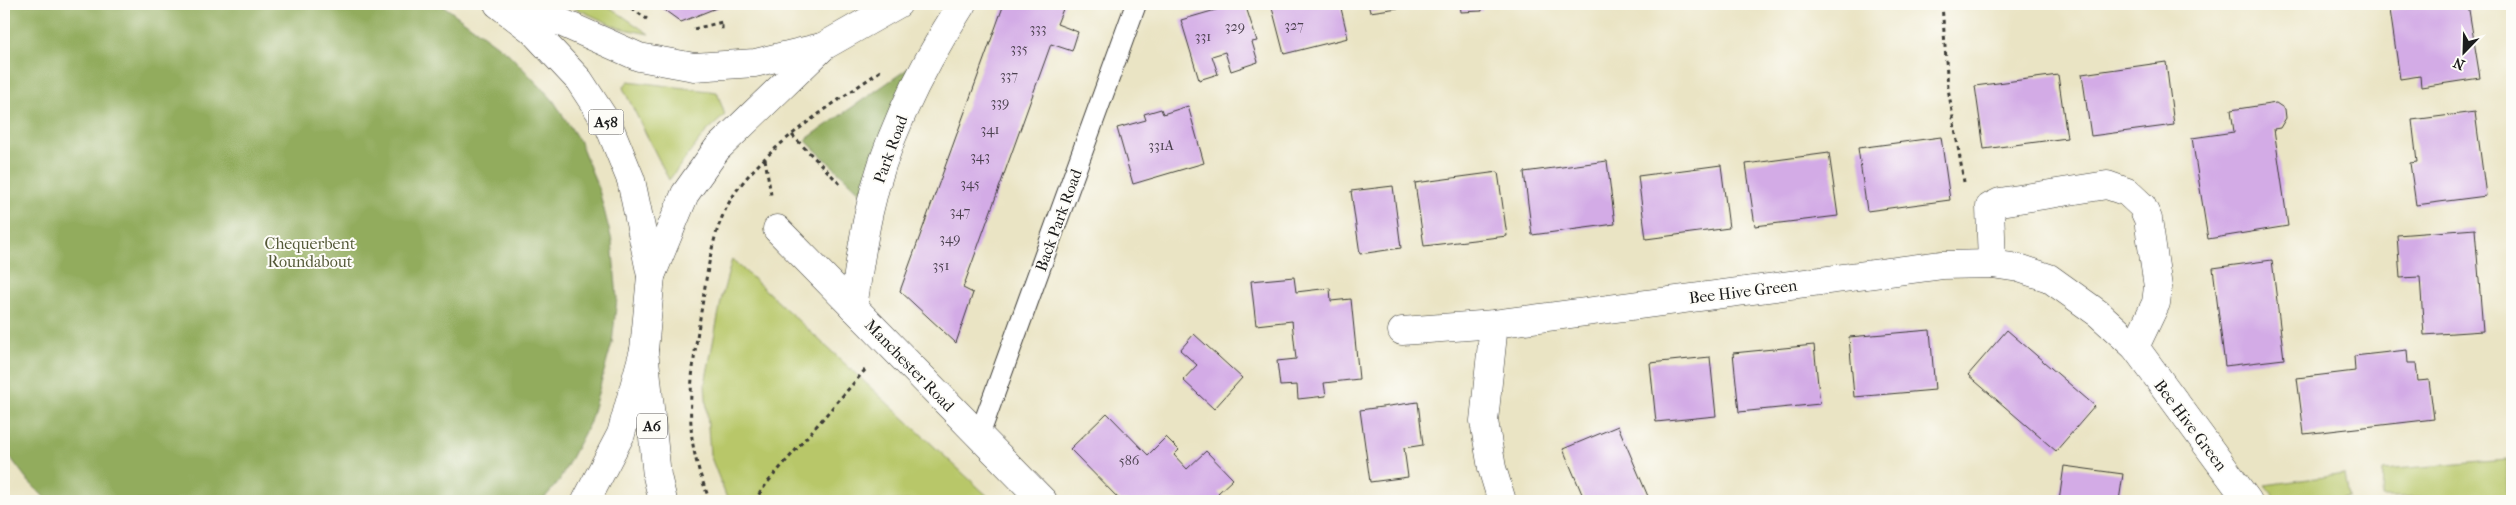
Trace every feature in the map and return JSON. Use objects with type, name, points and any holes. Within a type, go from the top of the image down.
[{"type":"main road","name":"A58","points":[[498,4],[532,30],[579,80],[609,126],[631,180],[652,276]]},
{"type":"main road","name":"A58","points":[[520,4],[639,57],[694,67],[754,63],[824,46]]},
{"type":"main road","name":"A58","points":[[586,501],[621,434],[644,350],[652,276],[686,194],[717,149],[824,46],[898,4]]},
{"type":"main road","name":"Park Road","points":[[853,307],[868,212],[882,162],[918,78],[962,4]]},
{"type":"main road","points":[[1992,264],[1990,207],[2000,202],[2107,185],[2126,192],[2142,206],[2148,220],[2158,286],[2156,303],[2135,348]]},
{"type":"main road","name":"Manchester Road","points":[[777,229],[1044,501]]},
{"type":"main road","name":"Bee Hive Green","points":[[1402,331],[1494,324],[1942,265],[1992,264],[2019,268],[2049,278],[2099,314],[2135,348],[2248,501]]},
{"type":"main road","points":[[1494,324],[1484,421],[1492,468],[1502,501]]},
{"type":"main road","name":"A6","points":[[644,350],[657,476],[663,501]]},
{"type":"lane","name":"Back Park Road","points":[[979,436],[1136,4]]},
{"type":"path","points":[[625,4],[653,24]]},
{"type":"path","points":[[1942,4],[1948,88],[1964,186]]},
{"type":"path","points":[[686,32],[722,22]]},
{"type":"path","points":[[792,136],[868,212]]},
{"type":"path","points":[[754,501],[767,482],[888,343]]},
{"type":"green space","name":"Chequerbent Roundabout","points":[[4,4],[441,4],[509,54],[553,100],[580,142],[599,190],[612,241],[617,298],[612,343],[590,422],[559,481],[542,501],[48,501],[29,482],[4,449]]},
{"type":"green space","points":[[566,4],[605,4],[649,34],[619,28]]},
{"type":"green space","points":[[913,65],[866,198],[805,140]]},
{"type":"green space","points":[[628,81],[717,92],[725,115],[705,133],[669,180],[623,88]]},
{"type":"green space","points":[[732,259],[993,501],[728,501],[710,455],[705,384],[722,296]]},
{"type":"green space","points":[[2507,460],[2507,497],[2382,497],[2383,470]]},
{"type":"green space","points":[[2345,474],[2349,498],[2326,501],[2278,501],[2265,485]]},
{"type":"building","points":[[656,4],[726,4],[681,22]]},
{"type":"building","points":[[1004,4],[1065,4],[1057,24],[1078,32],[1072,51],[1051,44],[963,288],[973,293],[956,343],[900,291]]},
{"type":"building","points":[[1236,4],[1245,4],[1257,41],[1252,42],[1258,62],[1231,71],[1225,52],[1212,56],[1218,74],[1199,80],[1181,20]]},
{"type":"building","points":[[1271,4],[1340,4],[1348,38],[1284,54]]},
{"type":"building","points":[[1368,4],[1419,4],[1419,5],[1370,12]]},
{"type":"building","points":[[1460,4],[1482,4],[1482,11],[1461,12]]},
{"type":"building","points":[[2409,4],[2468,4],[2480,78],[2421,87],[2420,76],[2400,79],[2390,10],[2409,7]]},
{"type":"building","points":[[2166,62],[2174,125],[2091,136],[2082,74]]},
{"type":"building","points":[[2058,75],[2067,138],[1984,149],[1975,86]]},
{"type":"building","points":[[2276,103],[2285,109],[2286,118],[2280,128],[2274,129],[2288,226],[2208,239],[2192,138],[2234,132],[2231,110]]},
{"type":"building","points":[[1188,106],[1204,163],[1133,184],[1117,128],[1146,120],[1144,114],[1161,109],[1163,114]]},
{"type":"building","points":[[2475,112],[2486,196],[2416,205],[2410,163],[2417,162],[2412,120]]},
{"type":"building","points":[[1941,137],[1950,200],[1867,211],[1858,148]]},
{"type":"building","points":[[1829,153],[1838,216],[1755,226],[1746,164]]},
{"type":"building","points":[[1607,161],[1615,224],[1532,235],[1524,172]]},
{"type":"building","points":[[1721,165],[1729,228],[1646,239],[1638,176]]},
{"type":"building","points":[[1498,172],[1507,236],[1424,246],[1415,183]]},
{"type":"building","points":[[1393,186],[1401,248],[1360,254],[1351,191]]},
{"type":"building","points":[[2475,229],[2483,331],[2424,335],[2420,277],[2400,278],[2397,235]]},
{"type":"building","points":[[2272,260],[2284,359],[2225,366],[2213,268]]},
{"type":"building","points":[[1294,277],[1296,292],[1330,288],[1331,301],[1351,299],[1359,379],[1324,383],[1326,396],[1298,399],[1297,385],[1280,386],[1277,361],[1296,359],[1292,321],[1256,325],[1251,281]]},
{"type":"building","points":[[1930,330],[1935,390],[1854,397],[1849,337]]},
{"type":"building","points":[[2007,330],[2095,406],[2056,451],[1968,375]]},
{"type":"building","points":[[1194,334],[1242,378],[1214,409],[1183,380],[1197,365],[1180,350]]},
{"type":"building","points":[[1814,345],[1820,404],[1739,412],[1733,353]]},
{"type":"building","points":[[2407,350],[2408,363],[2416,363],[2418,381],[2429,380],[2434,419],[2304,434],[2297,378],[2355,371],[2354,356]]},
{"type":"building","points":[[1710,357],[1716,416],[1656,422],[1650,363]]},
{"type":"building","points":[[1418,402],[1423,445],[1404,448],[1408,477],[1370,482],[1360,410]]},
{"type":"building","points":[[1107,413],[1148,455],[1166,437],[1179,450],[1174,455],[1187,469],[1206,451],[1233,479],[1218,493],[1227,501],[1121,501],[1070,449]]},
{"type":"building","points":[[1618,426],[1650,501],[1585,501],[1563,449]]},
{"type":"building","points":[[2064,466],[2123,474],[2119,501],[2059,501]]}]
